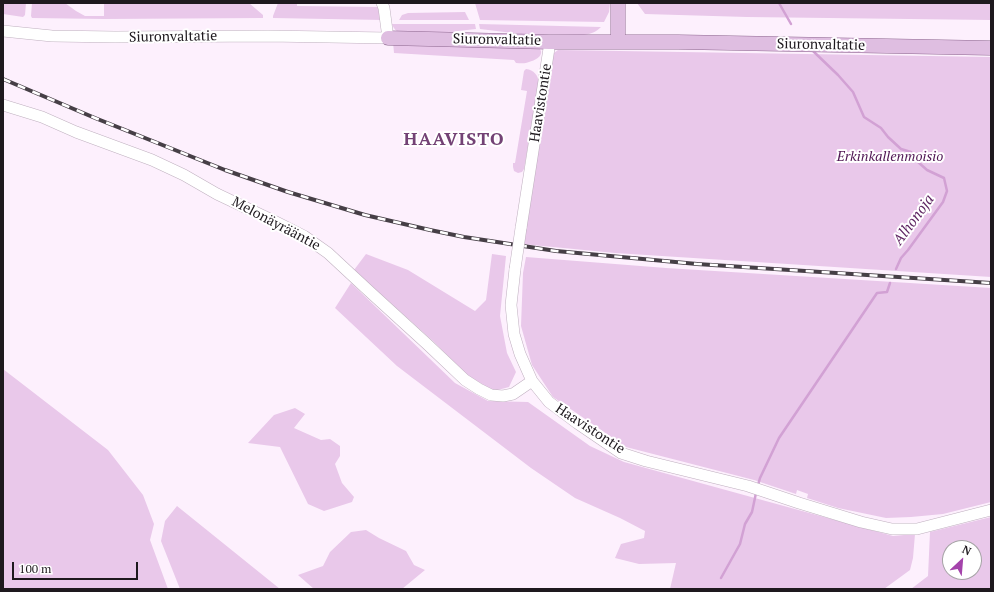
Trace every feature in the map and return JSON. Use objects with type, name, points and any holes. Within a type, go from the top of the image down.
[{"type":"main road","points":[[618,3],[618,42]]},
{"type":"main road","name":"Siuronvaltatie","points":[[388,38],[550,42],[991,48]]},
{"type":"street","points":[[382,3],[388,38]]},
{"type":"street","name":"Siuronvaltatie","points":[[3,31],[52,36],[268,36],[388,38]]},
{"type":"street","name":"Haavistontie","points":[[550,42],[514,269],[511,306],[514,334],[520,354],[532,381],[549,402],[577,423],[621,452],[646,461],[748,486],[861,522],[892,529],[917,529],[991,510]]},
{"type":"street","name":"Melonäyrääntie","points":[[3,105],[42,117],[76,132],[152,160],[184,175],[217,194],[304,236],[328,253],[465,380],[479,389],[491,394],[503,396],[513,394],[532,381]]},
{"type":"green space","points":[[3,3],[26,3],[25,15],[23,17],[3,14]]},
{"type":"green space","points":[[32,3],[65,3],[85,16],[104,16],[104,3],[249,3],[263,15],[263,18],[32,18]]},
{"type":"green space","points":[[278,3],[297,3],[297,6],[380,7],[383,20],[273,18]]},
{"type":"green space","points":[[475,3],[610,3],[609,12],[604,22],[480,20]]},
{"type":"green space","points":[[637,3],[991,3],[991,20],[747,17],[645,14]]},
{"type":"green space","points":[[465,12],[469,20],[399,20],[402,15],[408,13]]},
{"type":"green space","points":[[392,24],[475,24],[476,29],[451,33],[400,33],[395,30]]},
{"type":"green space","points":[[479,24],[601,27],[589,34],[584,35],[521,34],[480,29]]},
{"type":"green space","points":[[393,42],[538,47],[541,54],[532,61],[526,63],[516,63],[514,60],[394,53]]},
{"type":"green space","name":"Erkinkallenmoisio","points":[[558,50],[991,57],[991,277],[615,253],[522,244],[551,58]]},
{"type":"green space","points":[[526,69],[535,73],[539,83],[524,169],[522,172],[518,173],[514,171],[513,163],[515,163],[527,91],[521,90],[524,71]]},
{"type":"green space","points":[[366,254],[408,270],[475,311],[486,300],[492,254],[506,256],[500,316],[507,353],[516,372],[509,387],[494,391],[468,376],[433,341],[354,270]]},
{"type":"green space","points":[[526,257],[666,268],[991,288],[991,502],[943,514],[886,518],[838,508],[807,498],[808,494],[797,490],[796,494],[754,480],[626,447],[553,397],[532,365],[521,326],[523,273]]},
{"type":"green space","points":[[351,283],[455,383],[488,401],[528,402],[590,446],[624,462],[893,536],[915,534],[913,558],[910,570],[884,589],[670,589],[676,563],[639,564],[615,558],[621,544],[644,538],[645,531],[575,498],[531,468],[397,366],[335,308]]},
{"type":"green space","points":[[3,369],[108,450],[143,495],[154,524],[150,540],[168,589],[3,589]]},
{"type":"green space","points":[[295,408],[305,414],[294,428],[321,440],[330,439],[340,446],[340,456],[335,464],[342,483],[354,497],[352,502],[324,511],[308,504],[280,447],[248,443],[274,415]]},
{"type":"green space","points":[[177,506],[280,589],[180,589],[161,541],[165,521]]},
{"type":"green space","points":[[991,517],[991,589],[911,589],[928,576],[930,532]]},
{"type":"green space","points":[[366,530],[406,551],[414,565],[425,570],[402,589],[314,589],[298,575],[323,566],[330,552],[351,532]]},
{"type":"waterway","name":"Alhonoja","points":[[779,3],[791,24]]},
{"type":"waterway","name":"Alhonoja","points":[[813,51],[853,92],[864,117],[881,128],[901,149],[911,152],[918,162],[927,170],[944,178],[947,191],[943,202],[901,258],[896,269]]},
{"type":"waterway","name":"Alhonoja","points":[[758,485],[779,438],[877,293],[887,292],[890,283]]},
{"type":"waterway","name":"Alhonoja","points":[[721,578],[740,544],[745,524],[752,512],[756,493]]},
{"type":"railway","points":[[3,79],[225,170],[288,192],[365,215],[430,230],[464,237],[556,251],[697,264],[991,283]]},
{"type":"district","name":"HAAVISTO","points":[[454,140]]}]
